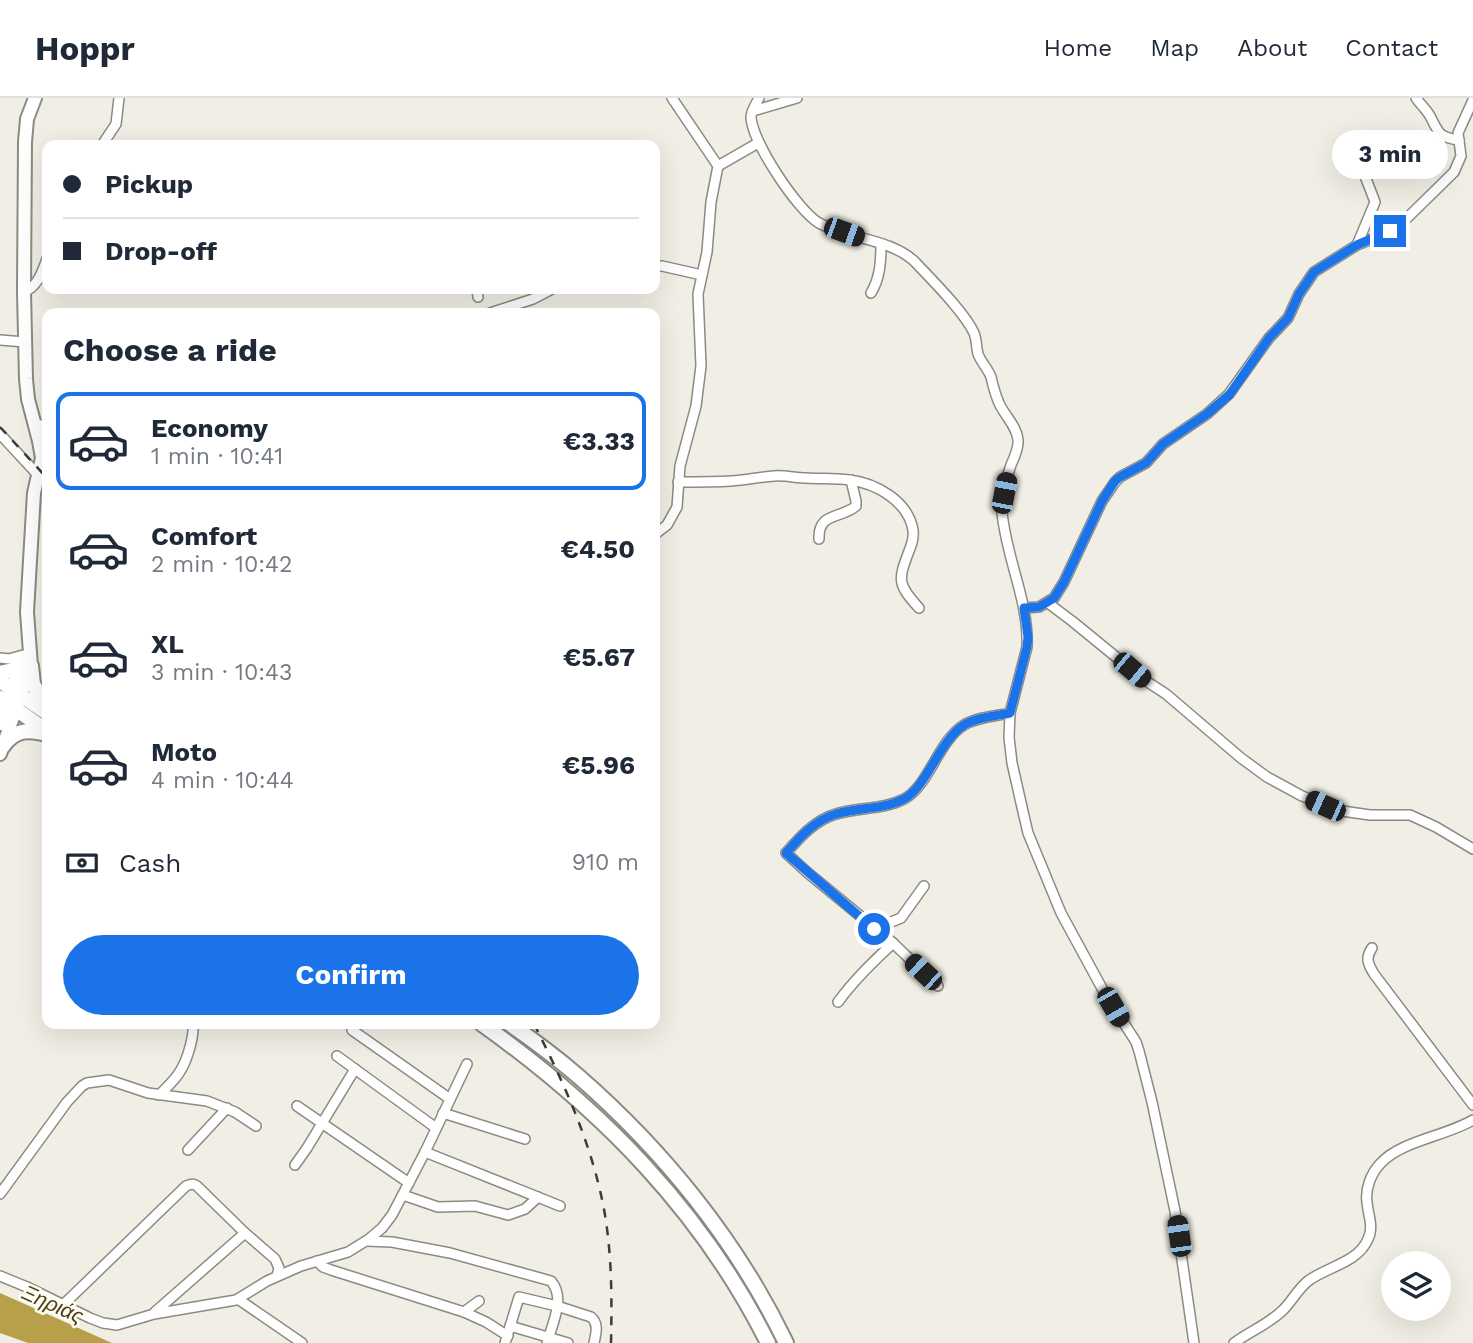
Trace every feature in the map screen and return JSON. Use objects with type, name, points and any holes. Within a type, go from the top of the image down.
[{"type":"main road","points":[[0,724],[9,696],[31,653],[27,612],[32,505],[42,454],[41,425],[27,390],[24,292],[25,135],[28,115],[35,98]]},
{"type":"main road","points":[[0,673],[13,670],[25,661]]},
{"type":"main road","points":[[25,661],[42,701]]},
{"type":"main road","points":[[9,696],[42,709]]},
{"type":"main road","points":[[9,696],[42,727]]},
{"type":"main road","points":[[2,750],[9,696]]},
{"type":"main road","points":[[2,750],[10,737],[21,731],[42,731]]},
{"type":"main road","points":[[489,1029],[576,1097],[647,1167],[682,1208],[710,1247],[768,1343]]},
{"type":"main road","points":[[517,1029],[577,1075],[656,1153],[695,1198],[725,1238],[786,1343]]},
{"type":"street","points":[[105,140],[116,124],[119,98]]},
{"type":"street","points":[[660,530],[667,525],[677,507],[680,466],[694,417],[699,387],[701,348],[698,294],[707,251],[711,202],[718,166],[672,98]]},
{"type":"street","points":[[759,98],[752,111],[758,143],[791,194],[809,216],[820,224],[881,244],[909,257],[947,296],[969,324],[992,387],[1017,434],[1018,446],[1007,477],[1001,509],[1028,637],[1010,713],[1012,763],[1028,833],[1061,913],[1104,992],[1136,1042],[1143,1063],[1175,1211],[1195,1343]]},
{"type":"street","points":[[752,111],[797,98]]},
{"type":"street","points":[[1416,98],[1438,132],[1458,140]]},
{"type":"street","points":[[1024,608],[1039,607],[1054,598],[1102,501],[1115,481],[1146,463],[1163,444],[1207,414],[1230,394],[1269,338],[1288,318],[1311,275],[1357,245],[1400,225],[1454,172],[1461,156],[1458,140],[1460,127],[1473,100]]},
{"type":"street","points":[[718,166],[758,143]]},
{"type":"street","points":[[1357,245],[1375,202],[1358,158]]},
{"type":"street","points":[[871,293],[880,270],[881,244]]},
{"type":"street","points":[[660,266],[702,275]]},
{"type":"street","points":[[24,292],[33,287],[42,271]]},
{"type":"street","points":[[505,308],[542,294]]},
{"type":"street","points":[[0,340],[25,342]]},
{"type":"street","points":[[0,434],[37,474]]},
{"type":"street","points":[[678,482],[733,481],[776,476],[850,480],[882,490],[898,503],[909,518],[913,535],[901,578],[904,590],[919,608]]},
{"type":"street","points":[[819,539],[819,531],[827,519],[848,512],[856,506],[850,480]]},
{"type":"street","points":[[1048,603],[1268,777],[1302,796],[1342,811],[1410,816],[1436,827],[1473,849]]},
{"type":"street","points":[[0,657],[25,661]]},
{"type":"street","points":[[938,986],[786,853],[798,839],[825,818],[906,798],[919,785],[938,754],[961,727],[979,719],[1010,713]]},
{"type":"street","points":[[874,929],[901,918],[925,886]]},
{"type":"street","points":[[838,1002],[849,986],[892,943]]},
{"type":"street","points":[[1372,948],[1367,959],[1374,974],[1473,1105]]},
{"type":"street","points":[[159,1095],[175,1080],[186,1062],[194,1029]]},
{"type":"street","points":[[352,1030],[450,1100]]},
{"type":"street","points":[[337,1056],[436,1128]]},
{"type":"street","points":[[0,1276],[95,1320],[121,1325],[154,1314],[238,1299],[277,1276],[348,1252],[367,1241],[392,1215],[467,1064]]},
{"type":"street","points":[[295,1165],[355,1069]]},
{"type":"street","points":[[0,1194],[58,1114],[82,1086],[92,1081],[108,1080],[148,1093],[200,1099],[227,1108],[256,1126]]},
{"type":"street","points":[[297,1106],[409,1184]]},
{"type":"street","points":[[188,1150],[227,1108]]},
{"type":"street","points":[[443,1113],[526,1139]]},
{"type":"street","points":[[1234,1343],[1276,1316],[1308,1280],[1363,1248],[1371,1230],[1366,1199],[1368,1185],[1383,1160],[1400,1150],[1473,1120]]},
{"type":"street","points":[[425,1153],[560,1206]]},
{"type":"street","points":[[62,1305],[190,1184],[195,1184],[277,1261],[277,1276]]},
{"type":"street","points":[[403,1195],[438,1207],[475,1206],[505,1215],[525,1209],[538,1197]]},
{"type":"street","points":[[154,1314],[245,1233]]},
{"type":"street","points":[[367,1241],[392,1242],[450,1253],[548,1280],[557,1290],[557,1306],[547,1340]]},
{"type":"street","points":[[317,1261],[331,1270],[464,1312],[508,1335],[568,1343]]},
{"type":"street","points":[[508,1335],[519,1297],[587,1314],[594,1320],[597,1329],[594,1343]]},
{"type":"street","points":[[238,1299],[302,1343]]},
{"type":"street","points":[[464,1312],[479,1301]]},
{"type":"shaded area","points":[[0,1293],[112,1343],[28,1343],[0,1333]]},
{"type":"railway","points":[[0,427],[42,473]]},
{"type":"railway","points":[[536,1029],[574,1111],[591,1157],[603,1204],[610,1256],[611,1343]]},
{"type":"route","points":[[874,929],[786,853],[798,839],[825,818],[906,798],[919,785],[938,754],[961,727],[979,719],[1010,713],[1027,647],[1024,608],[1039,607],[1054,598],[1102,501],[1115,481],[1146,463],[1163,444],[1207,414],[1230,394],[1269,338],[1288,318],[1299,294],[1317,269],[1357,245],[1390,231]]},
{"type":"water label","name":"Ξηριάς","points":[[53,1304]]}]
